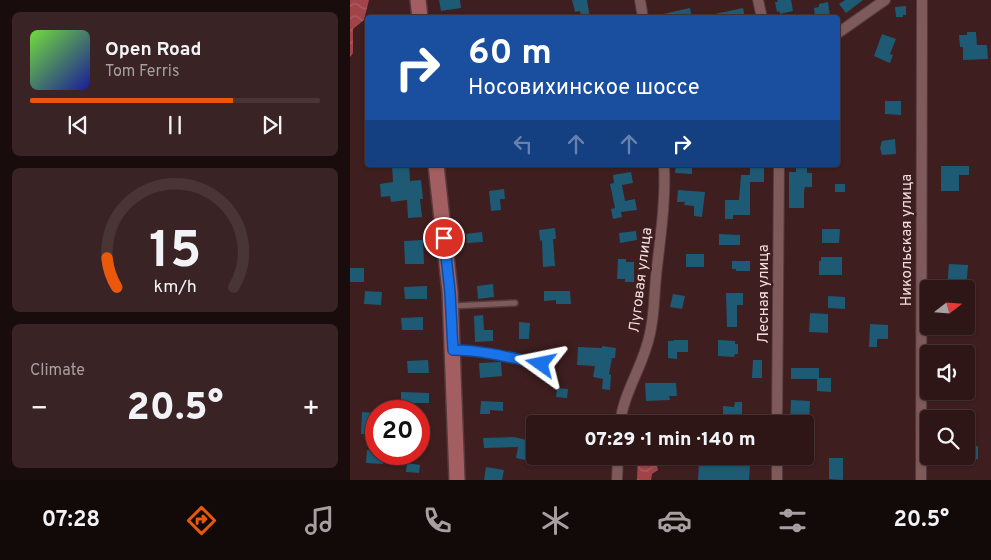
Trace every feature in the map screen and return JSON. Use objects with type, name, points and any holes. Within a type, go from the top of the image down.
[{"type":"main road","points":[[418,0],[420,15]]},
{"type":"main road","points":[[436,167],[451,306],[457,480]]},
{"type":"street","points":[[640,0],[642,15]]},
{"type":"street","points":[[758,0],[761,15]]},
{"type":"street","points":[[840,31],[885,0]]},
{"type":"street","name":"Никольская улица","points":[[921,480],[922,0]]},
{"type":"street","name":"Луговая улица","points":[[622,415],[624,403],[646,347],[651,323],[664,202],[664,167]]},
{"type":"street","name":"Лесная улица","points":[[777,415],[779,167]]},
{"type":"street","points":[[617,480],[618,465]]},
{"type":"street","points":[[777,465],[777,480]]},
{"type":"lane","points":[[451,306],[515,303]]},
{"type":"lane","points":[[453,350],[497,355],[541,364]]},
{"type":"water","points":[[350,0],[369,0],[364,20],[353,29],[353,53],[350,57]]},
{"type":"water","points":[[638,465],[657,466],[658,470],[652,474],[651,480],[637,480]]},
{"type":"building","points":[[439,0],[460,0],[461,8],[441,11]]},
{"type":"building","points":[[572,0],[587,0],[590,15],[581,15],[580,11],[575,12]]},
{"type":"building","points":[[777,0],[791,0],[793,11],[780,14],[779,11],[777,12],[775,2],[778,2]]},
{"type":"building","points":[[845,0],[863,0],[846,13],[839,4]]},
{"type":"building","points":[[828,2],[830,15],[815,15],[814,8],[819,7],[819,4]]},
{"type":"building","points":[[906,6],[906,15],[896,17],[895,7]]},
{"type":"building","points":[[690,8],[691,15],[663,15]]},
{"type":"building","points":[[743,8],[744,15],[715,15]]},
{"type":"building","points":[[967,32],[976,32],[977,45],[987,45],[988,59],[963,60],[963,47],[960,47],[959,35],[967,35]]},
{"type":"building","points":[[882,34],[896,39],[890,54],[893,55],[890,63],[874,56]]},
{"type":"building","points":[[885,101],[901,101],[901,115],[885,114]]},
{"type":"building","points":[[895,139],[896,154],[882,155],[880,148],[882,141]]},
{"type":"building","points":[[941,166],[969,166],[969,175],[959,175],[959,191],[941,191]]},
{"type":"building","points":[[392,167],[409,167],[410,181],[421,180],[423,199],[420,199],[422,217],[408,218],[407,200],[391,202],[390,196],[381,197],[380,184],[393,182]]},
{"type":"building","points":[[676,167],[692,167],[692,174],[675,173]]},
{"type":"building","points":[[750,167],[764,167],[764,182],[750,182],[750,215],[733,215],[733,219],[725,219],[725,200],[739,200],[741,175],[750,175]]},
{"type":"building","points":[[796,167],[807,167],[807,173],[812,173],[812,187],[805,187],[804,191],[804,208],[789,208],[789,172],[796,172]]},
{"type":"building","points":[[631,172],[633,183],[622,185],[625,201],[635,199],[637,210],[621,212],[622,217],[613,219],[611,209],[615,208],[610,184],[614,183],[613,175]]},
{"type":"building","points":[[835,184],[845,184],[845,192],[835,192]]},
{"type":"building","points":[[504,189],[505,199],[500,199],[501,210],[491,211],[489,191]]},
{"type":"building","points":[[678,190],[705,192],[702,217],[694,216],[694,206],[684,205],[685,202],[677,202]]},
{"type":"building","points":[[555,228],[556,239],[553,239],[555,266],[543,267],[542,240],[540,241],[539,230]]},
{"type":"building","points":[[822,229],[840,229],[839,243],[822,243]]},
{"type":"building","points":[[636,231],[637,240],[620,243],[619,233]]},
{"type":"building","points":[[482,232],[483,242],[467,243],[466,234]]},
{"type":"building","points":[[719,234],[740,235],[740,245],[719,245]]},
{"type":"building","points":[[423,240],[424,264],[405,264],[404,241]]},
{"type":"building","points":[[686,254],[704,254],[704,267],[686,267]]},
{"type":"building","points":[[821,257],[842,257],[842,275],[819,275],[819,261],[821,261]]},
{"type":"building","points":[[618,259],[634,262],[634,282],[625,282],[625,279],[617,279]]},
{"type":"building","points":[[732,261],[750,261],[750,271],[736,271],[736,269],[732,269]]},
{"type":"building","points":[[949,264],[968,265],[967,280],[948,280]]},
{"type":"building","points":[[350,268],[364,268],[364,282],[350,282]]},
{"type":"building","points":[[493,284],[494,297],[478,299],[477,286]]},
{"type":"building","points":[[427,286],[427,299],[405,299],[404,287]]},
{"type":"building","points":[[365,291],[382,292],[381,305],[364,304]]},
{"type":"building","points":[[544,291],[570,291],[571,304],[556,304],[556,300],[544,301]]},
{"type":"building","points":[[726,293],[743,293],[743,305],[737,305],[737,327],[727,327]]},
{"type":"building","points":[[673,294],[685,296],[682,309],[670,307]]},
{"type":"building","points":[[828,296],[845,297],[845,309],[828,308]]},
{"type":"building","points":[[810,313],[828,314],[828,333],[809,332]]},
{"type":"building","points":[[483,315],[484,330],[493,330],[493,341],[475,342],[474,316]]},
{"type":"building","points":[[423,317],[423,330],[402,330],[401,318]]},
{"type":"building","points":[[519,322],[530,323],[529,339],[519,339]]},
{"type":"building","points":[[870,324],[888,325],[888,339],[877,339],[877,347],[869,347]]},
{"type":"building","points":[[688,340],[688,352],[677,352],[677,359],[668,358],[668,341]]},
{"type":"building","points":[[718,340],[735,341],[735,344],[738,344],[738,354],[735,354],[734,357],[718,356]]},
{"type":"building","points":[[602,346],[616,348],[615,358],[612,358],[609,374],[611,375],[610,390],[602,389],[603,379],[593,377],[595,366],[577,365],[578,347],[602,348]]},
{"type":"building","points":[[428,360],[429,373],[408,373],[407,361]]},
{"type":"building","points":[[753,360],[762,360],[762,378],[752,378]]},
{"type":"building","points":[[501,362],[502,376],[480,378],[479,363]]},
{"type":"building","points":[[791,368],[819,368],[819,378],[831,378],[831,392],[817,391],[817,379],[791,379]]},
{"type":"building","points":[[645,383],[676,383],[677,396],[669,396],[670,400],[646,401]]},
{"type":"building","points":[[557,388],[568,389],[567,398],[556,397]]},
{"type":"building","points":[[401,392],[429,393],[429,400],[401,400]]},
{"type":"building","points":[[791,400],[810,401],[809,415],[790,415]]},
{"type":"building","points":[[481,401],[503,402],[503,411],[490,410],[490,414],[480,414]]},
{"type":"building","points":[[735,402],[742,402],[742,415],[723,415],[723,406],[734,407]]},
{"type":"building","points":[[362,412],[365,412],[365,434],[361,434]]},
{"type":"building","points":[[514,437],[526,440],[525,460],[516,458],[518,447],[484,448],[483,438]]},
{"type":"building","points":[[975,446],[978,446],[978,459],[975,459]]},
{"type":"building","points":[[829,458],[843,458],[843,480],[829,479]]},
{"type":"building","points":[[407,465],[420,465],[419,473],[406,472]]},
{"type":"building","points":[[699,465],[750,465],[749,480],[698,480]]},
{"type":"building","points":[[486,467],[504,470],[502,480],[484,480]]},
{"type":"route","points":[[444,238],[450,292],[453,350],[497,355],[541,364]]}]
